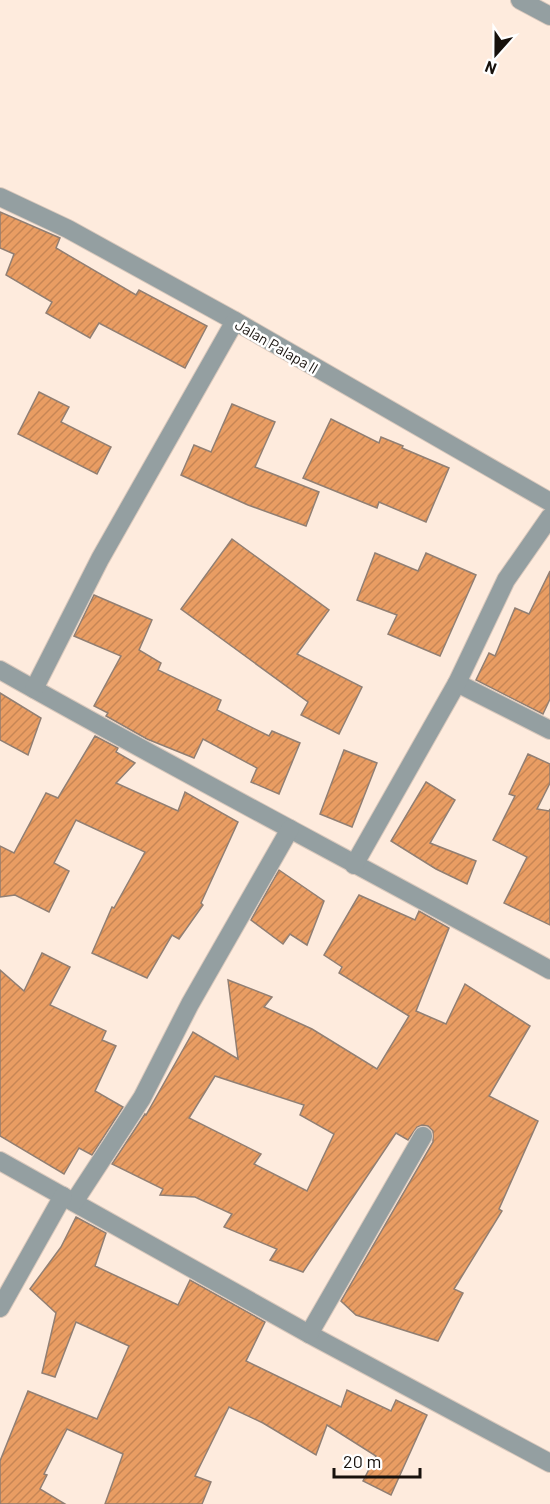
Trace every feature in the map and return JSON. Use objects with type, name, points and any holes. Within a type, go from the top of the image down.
[{"type":"street","points":[[520,0],[550,16]]},
{"type":"street","name":"Jalan Palapa II","points":[[0,197],[68,229],[235,321],[550,502]]},
{"type":"street","points":[[34,689],[100,559],[235,321]]},
{"type":"street","points":[[354,865],[458,683],[506,580],[550,517]]},
{"type":"street","points":[[0,670],[550,970]]},
{"type":"street","points":[[458,683],[550,730]]},
{"type":"street","points":[[0,1308],[69,1199],[142,1098],[190,1004],[290,829]]},
{"type":"street","points":[[309,1334],[423,1136]]},
{"type":"street","points":[[0,1161],[309,1334],[550,1463]]},
{"type":"building","points":[[0,212],[60,238],[56,248],[136,295],[139,290],[207,326],[185,368],[99,323],[90,338],[46,313],[52,302],[6,275],[14,254],[0,248]]},
{"type":"building","points":[[39,392],[69,407],[61,422],[111,447],[97,474],[18,434]]},
{"type":"building","points":[[232,404],[275,422],[255,467],[319,492],[306,526],[248,505],[181,475],[194,445],[211,452]]},
{"type":"building","points":[[331,419],[379,443],[381,437],[449,468],[426,522],[379,502],[377,508],[303,478]]},
{"type":"building","points":[[232,539],[329,610],[297,654],[362,687],[339,734],[301,715],[308,702],[181,609]]},
{"type":"building","points":[[375,553],[418,571],[426,553],[476,575],[440,656],[388,634],[397,615],[357,600]]},
{"type":"building","points":[[550,571],[550,699],[543,714],[476,680],[489,653],[495,656],[515,608],[529,614]]},
{"type":"building","points":[[94,595],[152,620],[139,650],[161,663],[158,670],[221,700],[217,710],[269,736],[272,731],[300,743],[279,794],[251,782],[257,768],[203,739],[194,758],[147,739],[106,716],[108,713],[94,706],[121,656],[74,636]]},
{"type":"building","points":[[0,693],[41,718],[28,755],[0,740]]},
{"type":"building","points":[[95,736],[118,748],[116,752],[135,763],[116,783],[178,811],[185,792],[238,822],[201,903],[203,905],[179,939],[172,935],[147,978],[92,953],[112,907],[114,908],[145,852],[76,820],[54,863],[69,871],[49,912],[15,895],[0,897],[0,846],[14,853],[46,793],[58,798]]},
{"type":"building","points":[[344,750],[377,763],[352,827],[320,814]]},
{"type":"building","points":[[528,754],[550,764],[550,783],[537,809],[549,811],[550,809],[550,925],[504,903],[527,857],[493,840],[515,796],[509,794]]},
{"type":"building","points":[[426,782],[455,800],[430,843],[476,861],[467,884],[436,869],[391,841]]},
{"type":"building","points":[[279,870],[324,901],[307,945],[290,934],[283,944],[251,920]]},
{"type":"building","points":[[359,895],[415,920],[419,911],[449,928],[416,1011],[446,1024],[465,984],[530,1026],[489,1096],[538,1121],[499,1209],[502,1211],[454,1289],[463,1293],[438,1341],[356,1315],[341,1301],[433,1142],[433,1131],[428,1126],[417,1127],[408,1140],[396,1133],[303,1272],[270,1260],[277,1249],[224,1227],[232,1214],[195,1197],[160,1195],[163,1189],[112,1164],[146,1115],[193,1032],[238,1059],[228,980],[272,997],[264,1007],[312,1029],[377,1069],[409,1016],[339,973],[342,967],[324,955]],"holes":[[[215,1076],[304,1105],[300,1115],[334,1134],[307,1191],[254,1164],[261,1154],[189,1118]]]},
{"type":"building","points":[[42,953],[70,967],[50,1005],[106,1031],[102,1040],[116,1046],[95,1091],[123,1107],[92,1155],[79,1148],[64,1174],[0,1136],[0,970],[24,991]]},
{"type":"building","points":[[76,1217],[106,1233],[95,1266],[178,1305],[190,1280],[265,1322],[246,1361],[341,1407],[347,1390],[391,1411],[396,1400],[427,1415],[391,1495],[363,1481],[376,1456],[327,1425],[316,1455],[263,1423],[229,1407],[195,1476],[211,1482],[202,1504],[105,1504],[123,1454],[67,1429],[44,1474],[47,1475],[40,1489],[65,1504],[0,1504],[0,1461],[28,1391],[97,1419],[129,1346],[76,1322],[55,1377],[42,1373],[56,1313],[30,1289],[61,1247]]}]
